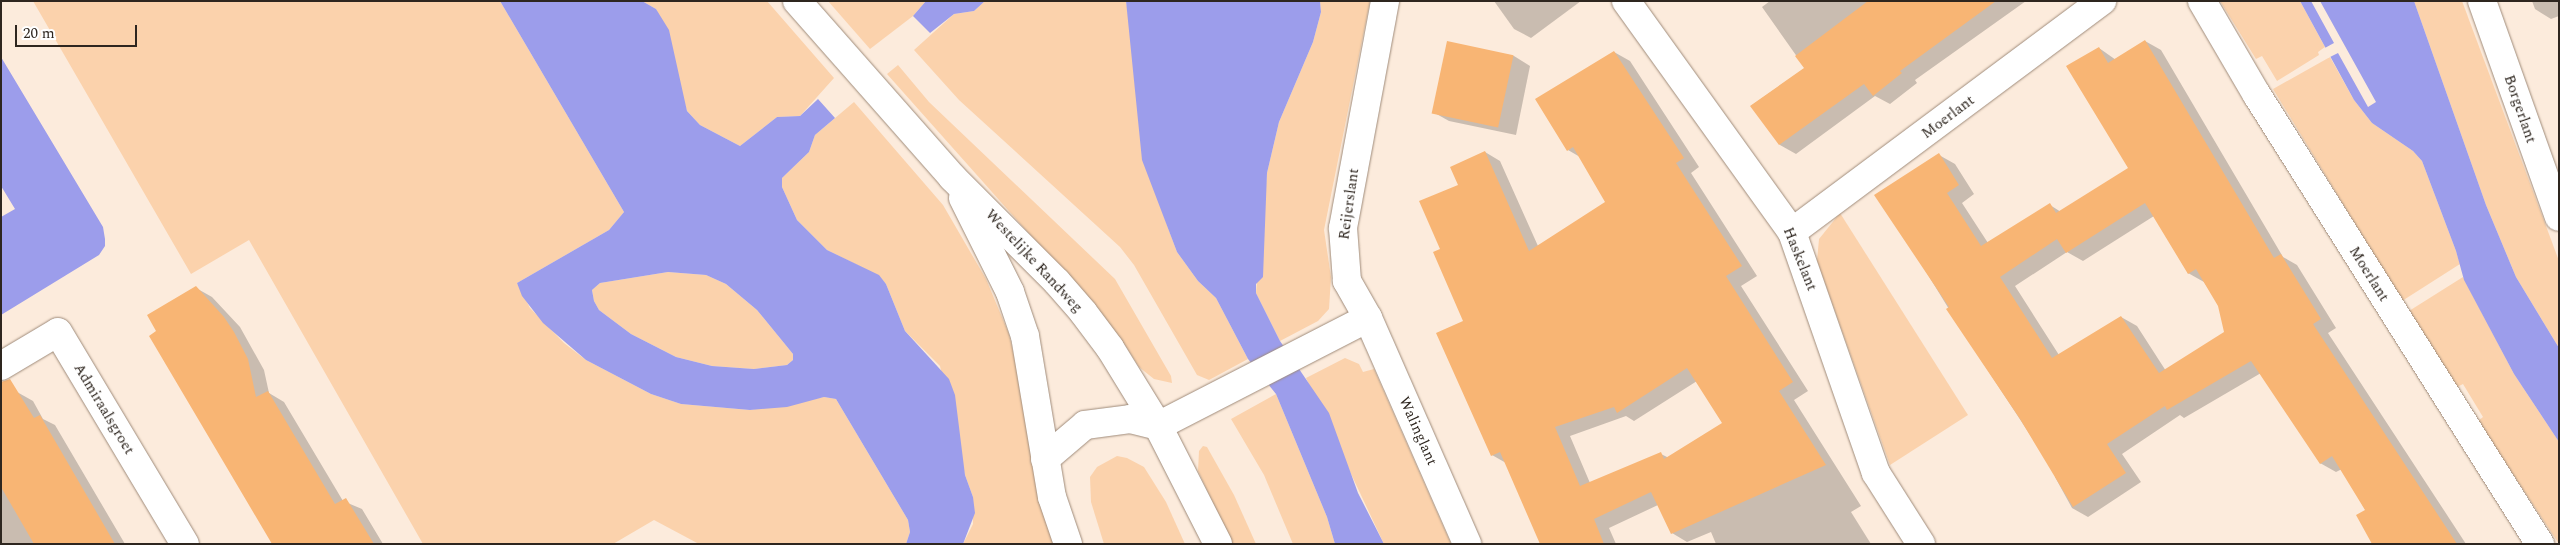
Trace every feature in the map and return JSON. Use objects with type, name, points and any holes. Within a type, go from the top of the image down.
[{"type":"street","name":"Westelijke Randweg","points":[[797,1],[952,177],[1057,282],[1083,312],[1110,348],[1158,426],[1218,544]]},
{"type":"street","name":"Reijerslant","points":[[1368,318],[1347,281],[1343,228],[1385,1]]},
{"type":"street","name":"Haskelant","points":[[1626,1],[1792,232],[1876,473],[1922,544]]},
{"type":"street","name":"Moerlant","points":[[1792,232],[2102,1]]},
{"type":"street","name":"Moerlant","points":[[2202,1],[2257,95],[2540,544]]},
{"type":"street","name":"Borgerlant","points":[[2482,1],[2559,217]]},
{"type":"street","name":"Westelijke Randweg","points":[[952,177],[1010,292],[1025,336],[1052,496],[1068,544]]},
{"type":"street","points":[[1045,459],[1086,425],[1130,419],[1158,426],[1368,318]]},
{"type":"street","name":"Walinglant","points":[[1368,318],[1468,544]]},
{"type":"street","name":"Admiraalsgroet","points":[[1,366],[58,332],[185,544]]},
{"type":"shaded area","points":[[33,1],[500,1],[624,212],[609,230],[517,283],[530,308],[564,343],[586,360],[651,394],[681,404],[750,410],[824,397],[836,399],[908,520],[910,532],[906,544],[699,544],[654,520],[613,544],[423,544],[249,240],[191,274]]},
{"type":"shaded area","points":[[642,1],[767,1],[834,78],[800,116],[777,117],[740,146],[700,125],[687,111],[656,9]]},
{"type":"shaded area","points":[[828,1],[926,1],[913,16],[870,49]]},
{"type":"shaded area","points":[[985,1],[1126,1],[1157,195],[1168,228],[1177,252],[1198,281],[1216,298],[1248,359],[1209,380],[1197,375],[1134,265],[1120,247],[959,100],[914,50],[954,14],[974,11]]},
{"type":"shaded area","points":[[1320,1],[1370,1],[1324,230],[1331,277],[1329,309],[1318,321],[1280,341],[1256,293],[1267,173],[1279,122],[1313,42],[1321,12]]},
{"type":"shaded area","points":[[2220,1],[2300,1],[2325,47],[2318,52],[2319,55],[2277,81],[2262,56],[2256,59]]},
{"type":"shaded area","points":[[2414,1],[2462,1],[2559,261],[2559,348],[2516,277],[2486,205]]},
{"type":"shaded area","points":[[2330,57],[2354,100],[2372,123],[2413,151],[2422,161],[2460,264],[2402,301],[2273,89]]},
{"type":"shaded area","points":[[898,65],[929,102],[1115,279],[1171,376],[1172,383],[1154,379],[1139,367],[1125,345],[1056,264],[887,74]]},
{"type":"shaded area","points":[[854,102],[943,205],[986,279],[1009,334],[1057,544],[963,544],[973,524],[973,497],[965,475],[940,366],[905,331],[886,284],[879,276],[827,250],[797,220],[782,187],[782,178],[809,152],[815,135]]},
{"type":"shaded area","points":[[1840,213],[1968,415],[1890,465],[1817,261],[1819,239]]},
{"type":"shaded area","points":[[668,272],[706,275],[726,284],[757,310],[793,354],[793,360],[787,365],[754,369],[712,366],[676,357],[631,334],[599,310],[594,301],[592,290],[600,283]]},
{"type":"shaded area","points":[[2463,277],[2514,374],[2559,442],[2559,544],[2478,421],[2483,417],[2463,384],[2457,387],[2409,311]]},
{"type":"shaded area","points":[[1345,358],[1359,364],[1363,372],[1374,369],[1451,544],[1384,544],[1306,378]]},
{"type":"shaded area","points":[[1276,394],[1327,517],[1335,544],[1293,544],[1264,475],[1231,419]]},
{"type":"shaded area","points":[[1203,446],[1207,447],[1234,495],[1256,544],[1232,544],[1198,471],[1199,451]]},
{"type":"shaded area","points":[[1117,456],[1127,458],[1144,467],[1166,502],[1185,544],[1104,544],[1091,502],[1090,477],[1097,467]]},
{"type":"water","points":[[500,1],[642,1],[656,9],[669,30],[687,111],[700,125],[740,146],[777,117],[800,116],[818,99],[835,118],[815,135],[809,152],[782,178],[782,187],[797,220],[827,250],[879,275],[886,284],[905,331],[949,379],[955,395],[965,475],[973,497],[975,513],[963,544],[906,544],[910,532],[908,520],[836,399],[824,397],[787,407],[750,410],[681,404],[651,394],[586,360],[543,323],[522,296],[517,283],[609,230],[624,212]],"holes":[[[668,272],[706,275],[726,284],[757,310],[793,354],[793,360],[787,365],[754,369],[712,366],[676,357],[631,334],[599,310],[594,301],[592,290],[600,283]]]},
{"type":"water","points":[[926,1],[985,1],[974,11],[954,14],[930,33],[913,16]]},
{"type":"water","points":[[1126,1],[1320,1],[1321,12],[1313,42],[1279,122],[1267,173],[1263,277],[1256,284],[1256,293],[1280,341],[1329,413],[1358,493],[1384,544],[1335,544],[1327,517],[1276,394],[1248,359],[1216,298],[1198,281],[1177,252],[1142,160]]},
{"type":"water","points":[[2300,1],[2414,1],[2486,205],[2516,277],[2559,348],[2559,442],[2514,374],[2464,280],[2456,251],[2422,161],[2413,151],[2372,123],[2354,100]]},
{"type":"water","points":[[1,57],[103,227],[105,246],[99,255],[1,315],[1,217],[15,209],[1,186]]},
{"type":"pier","points":[[2311,1],[2320,1],[2376,102],[2368,107],[2338,53],[2328,58],[2323,49],[2334,43]]},
{"type":"building","points":[[1868,1],[1996,1],[1900,71],[1902,73],[1873,96],[1864,84],[1779,145],[1750,106],[1804,68],[1795,56]]},
{"type":"building","points":[[2145,40],[2274,258],[2281,254],[2321,319],[2313,324],[2457,544],[2372,544],[2356,515],[2365,510],[2332,456],[2320,464],[2251,361],[2167,410],[2165,406],[2107,444],[2126,473],[2073,507],[2020,419],[1946,309],[1949,307],[1874,195],[1939,153],[1959,185],[1947,193],[1981,246],[2050,203],[2056,213],[2128,168],[2066,66],[2099,47],[2108,63]],"holes":[[[2145,203],[2188,274],[2196,269],[2218,306],[2224,332],[2159,373],[2121,316],[2052,358],[2000,277],[2057,239],[2066,253]]]},
{"type":"building","points":[[1447,41],[1514,55],[1498,128],[1432,113]]},
{"type":"building","points":[[1614,51],[1684,158],[1676,163],[1742,266],[1726,276],[1793,382],[1779,391],[1826,465],[1671,534],[1651,492],[1594,519],[1604,544],[1540,544],[1500,452],[1491,456],[1436,333],[1463,321],[1433,252],[1440,249],[1419,201],[1458,185],[1450,167],[1485,151],[1529,251],[1605,202],[1573,147],[1567,151],[1535,99]],"holes":[[[1687,368],[1722,423],[1664,459],[1661,452],[1580,486],[1555,427],[1614,407],[1617,413]]]},
{"type":"building","points":[[196,286],[224,317],[234,332],[248,359],[256,397],[268,391],[335,504],[346,498],[374,544],[272,544],[149,336],[156,331],[147,315]]},
{"type":"building","points":[[10,379],[34,418],[40,415],[115,544],[34,544],[1,487],[1,382]]}]
